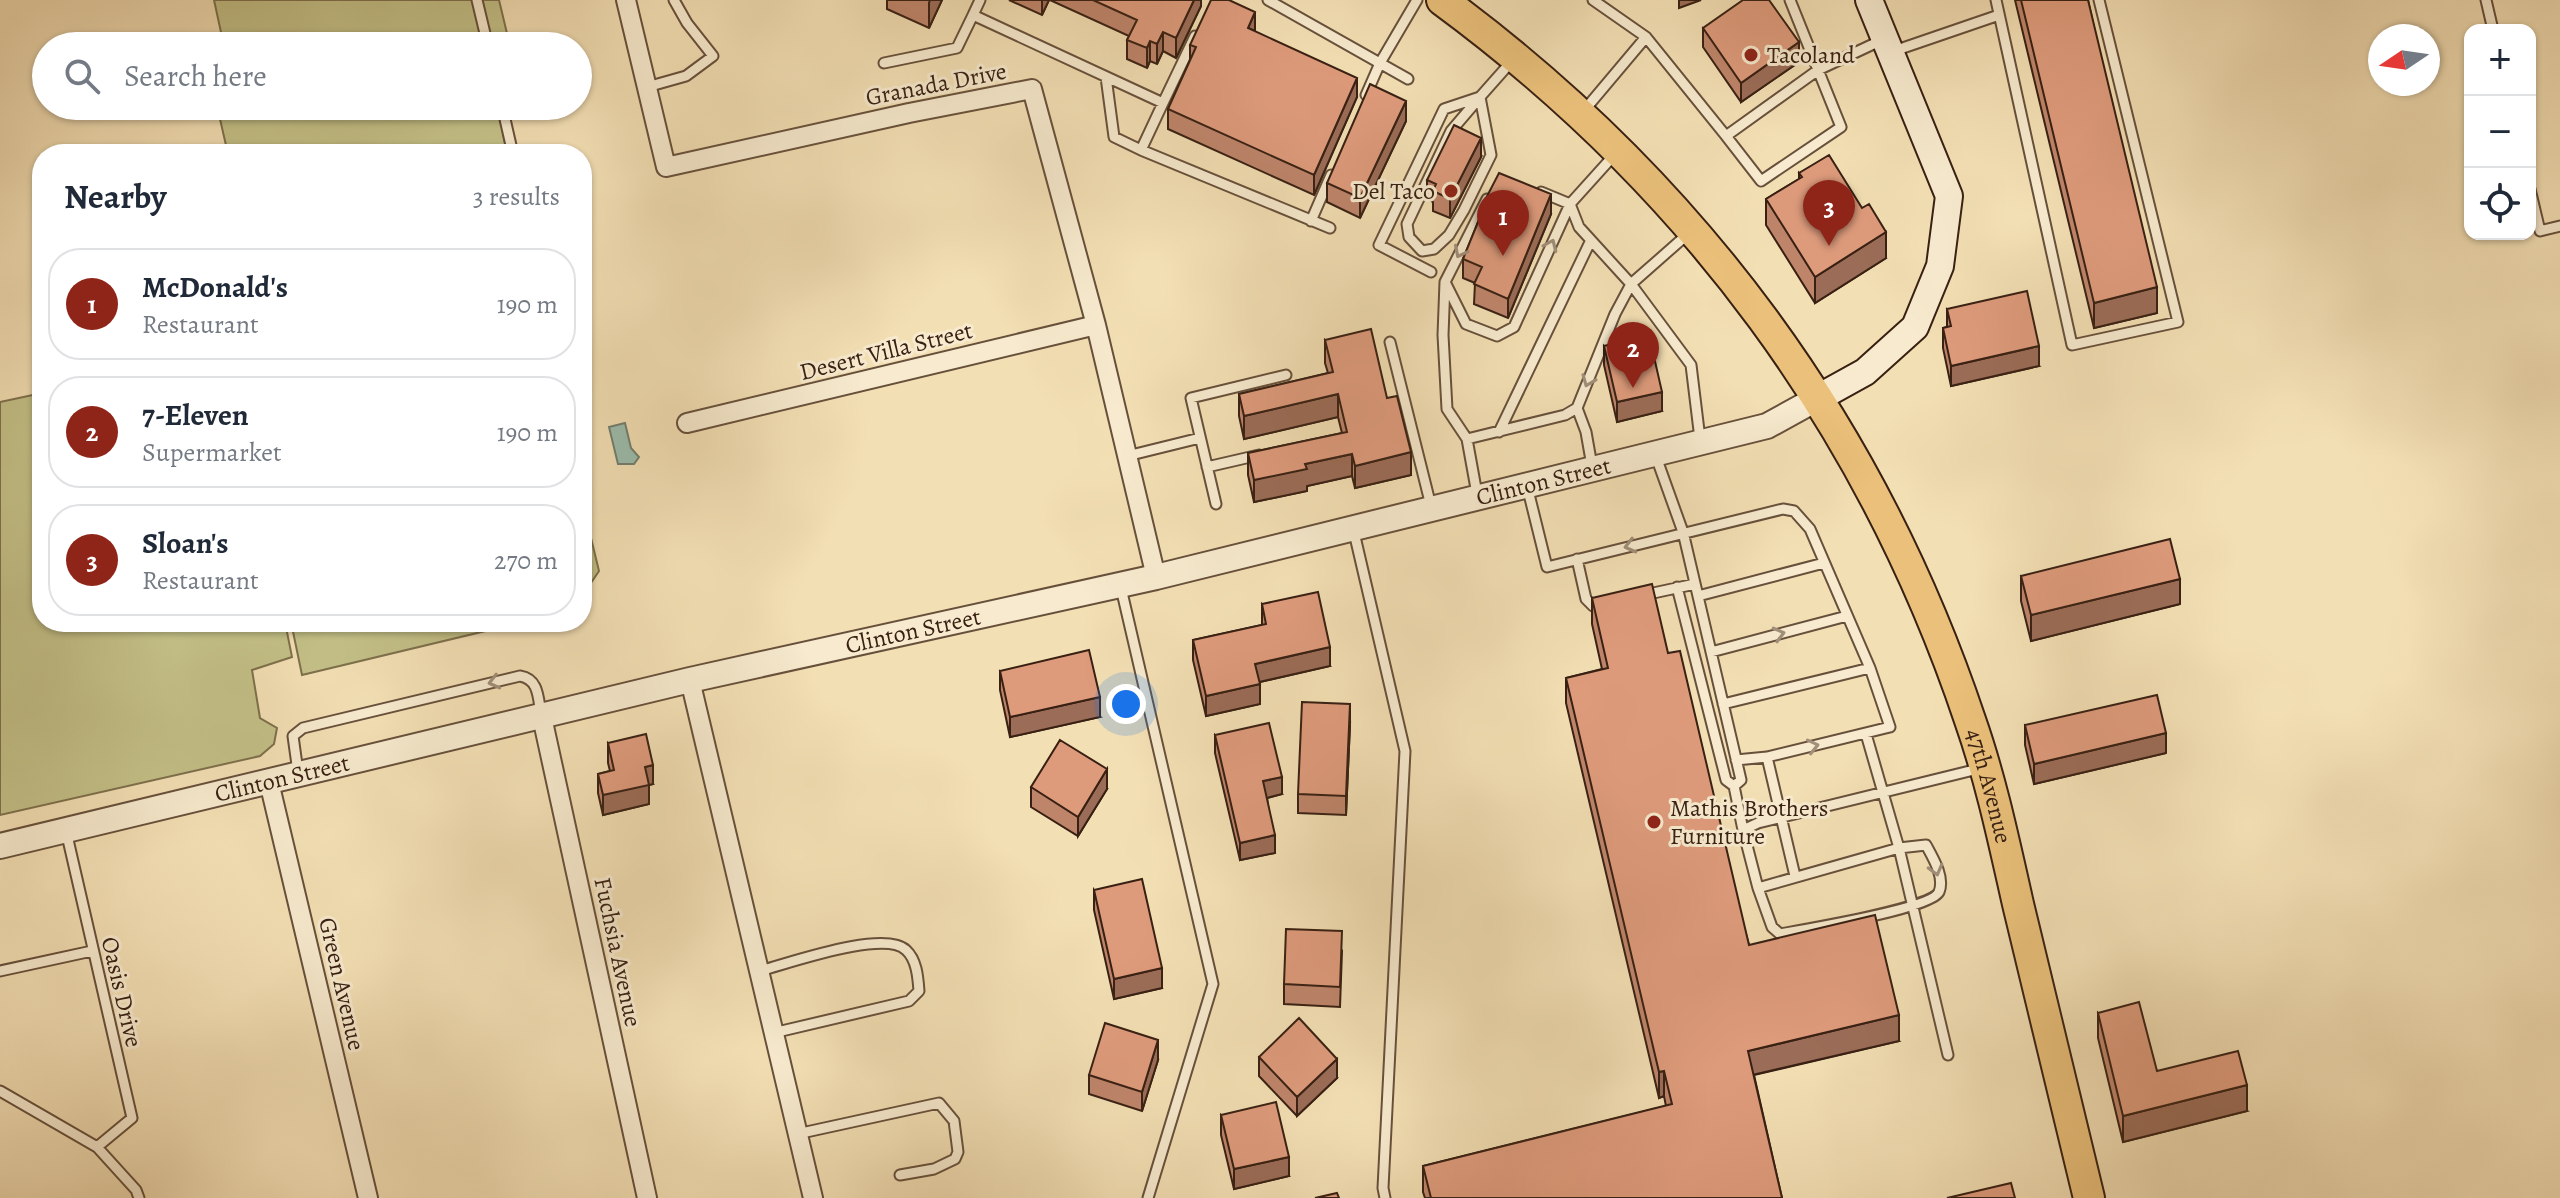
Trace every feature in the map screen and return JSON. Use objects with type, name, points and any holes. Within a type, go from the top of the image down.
[{"type":"main road","name":"47th Avenue","points":[[1442,0],[1516,57],[1580,115],[1693,230],[1745,291],[1793,357],[1868,483],[1910,567],[1957,680],[1985,767],[2089,1198]]},
{"type":"main road","points":[[1818,398],[1865,372],[1915,327],[1940,266],[1949,196],[1869,0]]},
{"type":"street","name":"Granada Drive","points":[[626,0],[666,167],[1032,89],[1096,325],[1156,577]]},
{"type":"street","name":"Desert Villa Street","points":[[687,423],[1096,325]]},
{"type":"street","name":"Clinton Street","points":[[0,846],[690,680],[1156,577],[1527,486],[1767,426],[1818,398]]},
{"type":"street","points":[[690,680],[813,1198]]},
{"type":"street","name":"Fuchsia Avenue","points":[[542,717],[647,1198]]},
{"type":"street","name":"Green Avenue","points":[[269,782],[368,1198]]},
{"type":"lane","points":[[477,0],[485,32]]},
{"type":"lane","points":[[647,87],[686,76],[713,56],[687,23],[674,0]]},
{"type":"lane","points":[[884,63],[957,48],[980,0]]},
{"type":"lane","points":[[1268,0],[1408,79]]},
{"type":"lane","points":[[1361,106],[1380,63],[1417,0]]},
{"type":"lane","points":[[1593,0],[1646,37],[1761,181],[1841,127],[1790,0]]},
{"type":"lane","points":[[1996,0],[2072,345],[2178,322],[2099,0]]},
{"type":"lane","points":[[2486,0],[2492,24]]},
{"type":"lane","points":[[973,15],[1163,103]]},
{"type":"lane","points":[[1726,136],[1818,70],[1888,45],[1999,15]]},
{"type":"lane","points":[[1141,150],[1200,26]]},
{"type":"lane","points":[[1580,115],[1646,37]]},
{"type":"lane","points":[[1480,97],[1491,155],[1449,235],[1434,249],[1422,251],[1409,237],[1407,224],[1451,131],[1480,97],[1516,57]]},
{"type":"lane","points":[[1106,77],[1114,137],[1330,228]]},
{"type":"lane","points":[[1431,272],[1379,245],[1444,109],[1480,97]]},
{"type":"lane","points":[[505,120],[511,144]]},
{"type":"lane","points":[[1445,282],[1466,324],[1497,336],[1514,327],[1570,204],[1618,151]]},
{"type":"lane","points":[[1311,221],[1336,163]]},
{"type":"lane","points":[[1528,187],[1570,204],[1579,227],[1631,284],[1691,365],[1701,443]]},
{"type":"lane","points":[[1478,498],[1467,439],[1447,409],[1443,335],[1445,282],[1493,189]]},
{"type":"lane","points":[[2536,214],[2540,231],[2560,226]]},
{"type":"lane","points":[[1467,439],[1565,415],[1577,408],[1615,314],[1631,284],[1693,230]]},
{"type":"lane","points":[[1499,432],[1591,240]]},
{"type":"lane","points":[[1390,342],[1431,509]]},
{"type":"lane","points":[[1216,504],[1191,398],[1286,375]]},
{"type":"lane","points":[[1577,408],[1586,432],[1593,469]]},
{"type":"lane","points":[[1127,456],[1200,438]]},
{"type":"lane","points":[[1207,467],[1268,453]]},
{"type":"lane","points":[[1655,454],[1683,532],[1741,780],[1734,786]]},
{"type":"lane","points":[[1527,486],[1547,567],[1783,509],[1794,511],[1810,529],[1870,668],[1890,727],[1767,757],[1736,760]]},
{"type":"lane","points":[[1353,528],[1405,751],[1383,1188],[1385,1198]]},
{"type":"lane","points":[[1577,559],[1586,599],[1593,606],[1607,603]]},
{"type":"lane","points":[[1698,596],[1824,563]]},
{"type":"lane","points":[[1635,597],[1695,584]]},
{"type":"lane","points":[[1120,585],[1213,984],[1148,1198]]},
{"type":"lane","points":[[1677,587],[1726,780],[1734,786],[1758,888],[1772,927],[1780,934],[1913,907],[1936,897],[1940,890],[1937,867],[1926,845],[1899,848],[1758,888]]},
{"type":"lane","points":[[1711,652],[1847,616]]},
{"type":"lane","points":[[1723,704],[1870,668]]},
{"type":"lane","points":[[298,775],[293,741],[298,730],[520,676],[534,683],[542,717]]},
{"type":"lane","points":[[1866,734],[1885,793],[1948,1055]]},
{"type":"lane","points":[[1767,757],[1795,876]]},
{"type":"lane","points":[[1743,830],[1985,767]]},
{"type":"lane","name":"Oasis Drive","points":[[66,831],[132,1118],[97,1147]]},
{"type":"lane","points":[[759,971],[853,945],[892,943],[907,950],[918,971],[919,991],[909,1001],[773,1033]]},
{"type":"lane","points":[[0,971],[92,951]]},
{"type":"lane","points":[[0,1091],[97,1147],[136,1190],[139,1198]]},
{"type":"lane","points":[[797,1134],[939,1103],[943,1105],[954,1121],[958,1152],[955,1159],[934,1169],[900,1175]]},
{"type":"shaded area","points":[[214,0],[499,0],[507,32],[221,32]]},
{"type":"shaded area","points":[[220,120],[501,120],[505,144],[226,144]]},
{"type":"shaded area","points":[[32,395],[32,632],[287,632],[292,657],[252,670],[260,718],[277,728],[274,744],[260,756],[0,815],[0,402]]},
{"type":"shaded area","points":[[625,423],[631,448],[639,457],[634,464],[618,464],[609,427]]},
{"type":"shaded area","points":[[592,542],[599,571],[592,581]]},
{"type":"shaded area","points":[[293,632],[481,632],[302,675]]},
{"type":"building","points":[[1093,0],[1194,0],[1176,38],[1163,32],[1157,44],[1150,41],[1147,48],[1127,40],[1137,20]]},
{"type":"building","points":[[1211,0],[1229,0],[1255,12],[1248,28],[1357,78],[1314,175],[1168,109],[1196,47],[1190,45]]},
{"type":"building","name":"Tacoland","points":[[1743,0],[1769,0],[1799,42],[1741,83],[1703,28]]},
{"type":"building","points":[[2021,0],[2088,0],[2157,287],[2094,303]]},
{"type":"building","points":[[1370,84],[1406,101],[1360,198],[1327,183]]},
{"type":"building","points":[[1454,125],[1481,138],[1450,199],[1433,191],[1436,184],[1427,180]]},
{"type":"building","points":[[1829,155],[1862,208],[1869,204],[1886,232],[1815,277],[1766,199],[1802,177],[1799,173]]},
{"type":"building","points":[[1499,173],[1551,194],[1508,299],[1474,284],[1482,267],[1463,259],[1483,204]]},
{"type":"building","points":[[2027,291],[2039,346],[1951,366],[1943,328],[1951,326],[1947,309]]},
{"type":"building","points":[[1371,329],[1387,398],[1397,396],[1411,452],[1355,466],[1352,454],[1305,464],[1307,469],[1254,480],[1248,453],[1347,432],[1338,394],[1244,416],[1239,394],[1333,372],[1325,340]]},
{"type":"building","points":[[1649,335],[1662,392],[1617,402],[1604,346]]},
{"type":"building","points":[[2170,539],[2180,579],[2031,615],[2021,576]]},
{"type":"building","name":"Mathis Brothers Furniture","points":[[1652,584],[1668,653],[1680,651],[1749,945],[1875,915],[1899,1015],[1748,1051],[1782,1198],[1431,1198],[1423,1166],[1672,1104],[1664,1071],[1659,1072],[1566,678],[1608,668],[1592,598]]},
{"type":"building","points":[[1318,592],[1330,647],[1255,664],[1260,684],[1206,696],[1193,640],[1266,624],[1262,604]]},
{"type":"building","points":[[1089,650],[1100,697],[1010,717],[1000,671]]},
{"type":"building","points":[[2157,695],[2166,733],[2034,764],[2025,725]]},
{"type":"building","points":[[1302,702],[1350,704],[1346,796],[1298,794]]},
{"type":"building","points":[[1269,723],[1282,777],[1263,781],[1275,835],[1240,843],[1215,735]]},
{"type":"building","points":[[646,734],[653,765],[645,767],[649,785],[603,795],[598,774],[614,770],[608,743]]},
{"type":"building","points":[[1060,740],[1107,769],[1078,817],[1031,787]]},
{"type":"building","points":[[1142,879],[1162,968],[1114,979],[1094,890]]},
{"type":"building","points":[[1286,929],[1342,931],[1340,987],[1284,984]]},
{"type":"building","points":[[2139,1002],[2157,1071],[2238,1051],[2247,1085],[2123,1116],[2098,1013]]},
{"type":"building","points":[[1299,1018],[1337,1059],[1297,1097],[1259,1057]]},
{"type":"building","points":[[1105,1023],[1158,1040],[1142,1092],[1089,1075]]},
{"type":"building","points":[[1276,1102],[1289,1157],[1234,1169],[1221,1115]]},
{"type":"building","points":[[2011,1183],[2015,1198],[1947,1198]]},
{"type":"building","points":[[1337,1193],[1339,1198],[1315,1198]]},
{"type":"place","name":"Tacoland","points":[[1751,55]]},
{"type":"place","name":"Del Taco","points":[[1451,191]]},
{"type":"place","name":"Sloan's","points":[[1829,246]]},
{"type":"place","name":"McDonald's","points":[[1503,256]]},
{"type":"place","name":"7-Eleven","points":[[1633,388]]},
{"type":"place","name":"Mathis Brothers Furniture","points":[[1654,822]]}]
